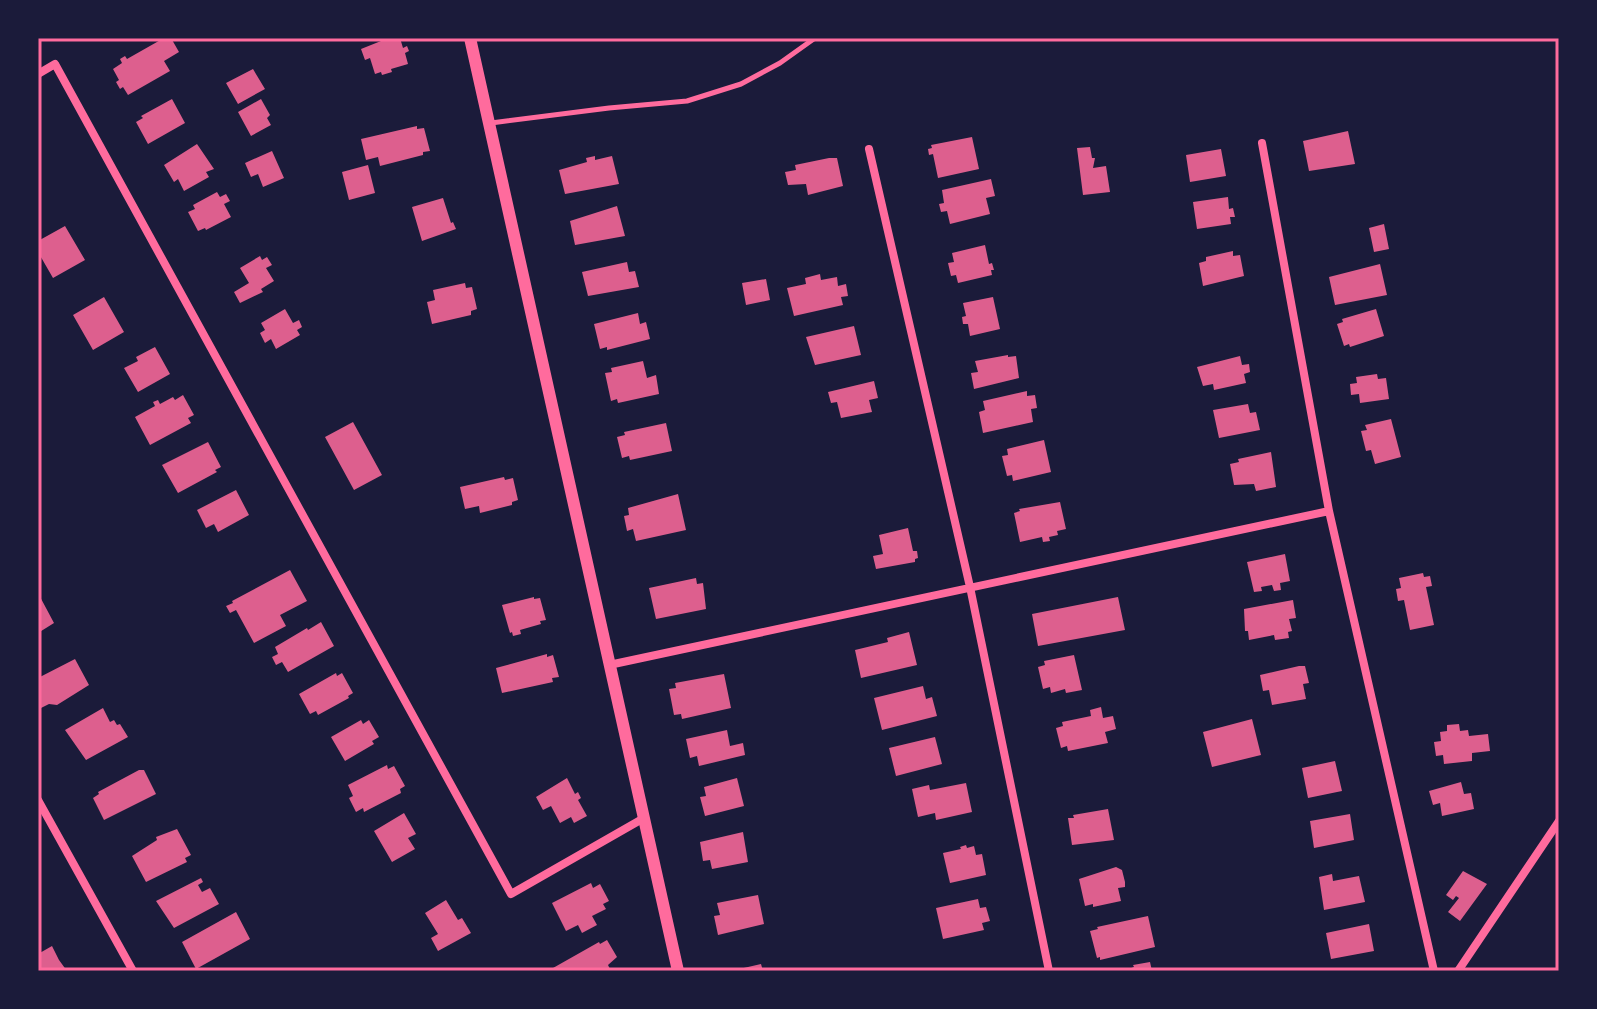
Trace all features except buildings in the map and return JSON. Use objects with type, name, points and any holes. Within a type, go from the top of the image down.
[{"type":"street","points":[[470,38],[678,971]]},
{"type":"street","points":[[38,74],[55,64],[511,894],[644,818]]},
{"type":"street","points":[[1262,143],[1329,511],[1434,971]]},
{"type":"street","points":[[869,149],[970,587],[1049,971]]},
{"type":"street","points":[[609,665],[1329,511]]},
{"type":"street","points":[[38,800],[133,971]]},
{"type":"street","points":[[1458,971],[1559,821]]},
{"type":"lane","points":[[490,124],[687,101],[741,84],[780,63],[815,38]]}]
